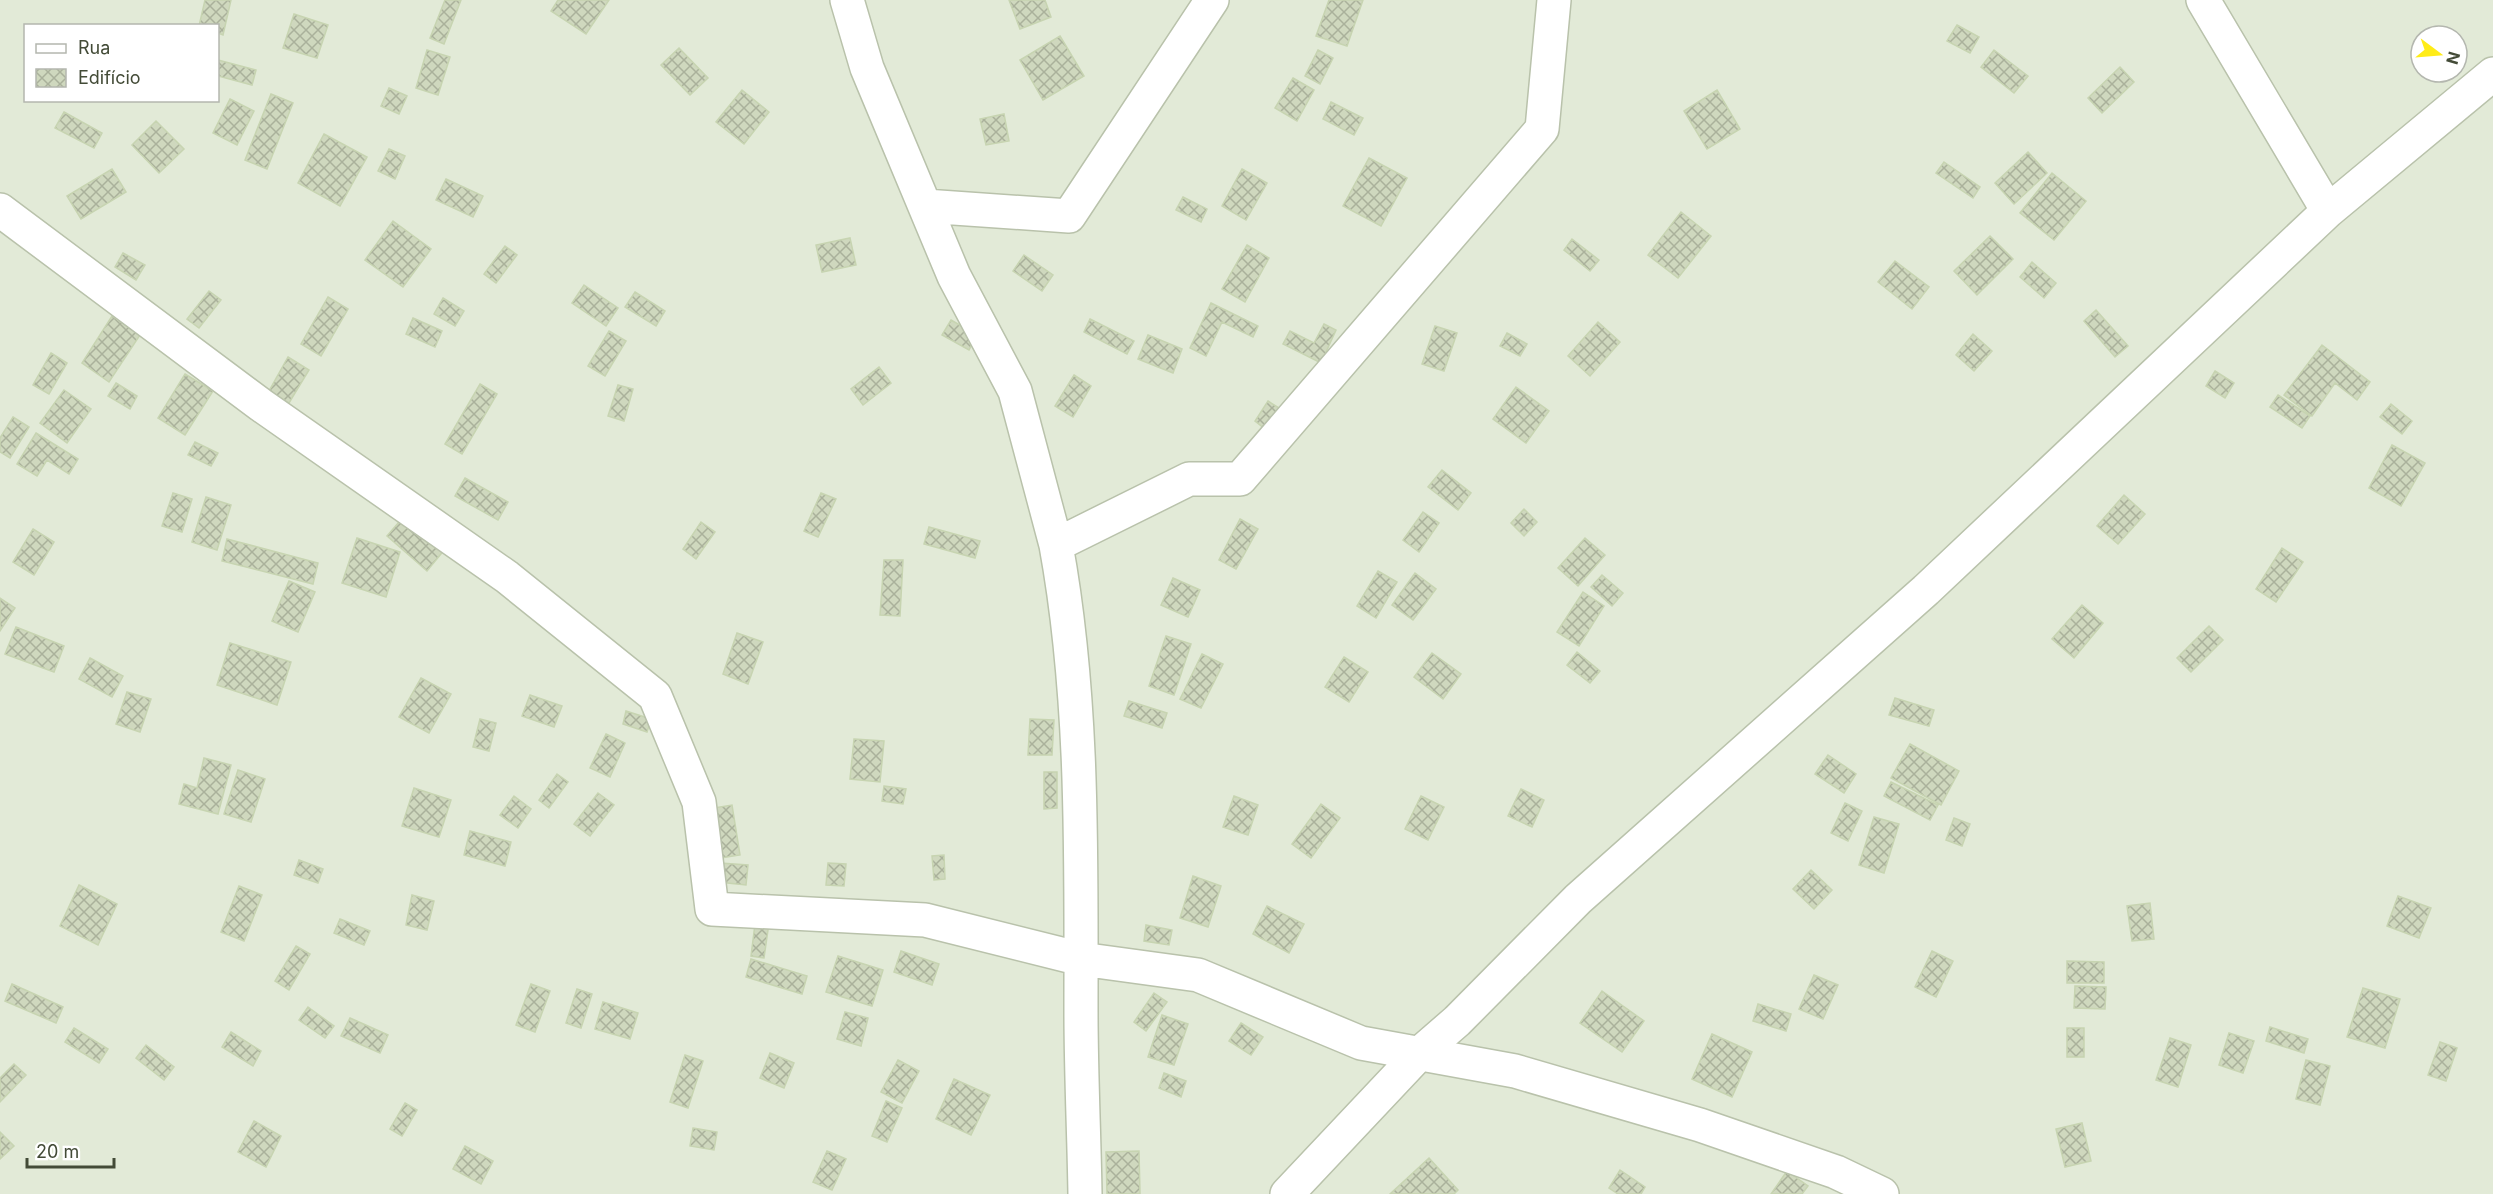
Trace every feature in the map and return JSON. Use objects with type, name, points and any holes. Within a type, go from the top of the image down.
[{"type":"street","points":[[847,0],[867,68],[954,276],[1015,391],[1056,545],[1067,607],[1080,809],[1085,1194]]},
{"type":"street","points":[[925,206],[1069,216],[1212,0]]},
{"type":"street","points":[[1056,545],[1189,479],[1240,479],[1542,129],[1554,0]]},
{"type":"street","points":[[2203,0],[2328,211]]},
{"type":"street","points":[[1287,1194],[1419,1054],[1457,1021],[1578,899],[1926,590],[2328,211],[2493,74]]},
{"type":"street","points":[[0,210],[261,405],[507,577],[655,696],[699,802],[712,909],[925,920],[1081,959],[1198,975],[1361,1044],[1515,1071],[1700,1125],[1836,1172],[1882,1194]]},
{"type":"shaded area","points":[[0,0],[2493,0],[2493,1194],[0,1194]]},
{"type":"building","points":[[205,0],[231,0],[223,35],[219,33],[219,24],[199,24]]},
{"type":"building","points":[[445,0],[461,0],[444,44],[430,38]]},
{"type":"building","points":[[558,0],[609,0],[586,34],[551,11]]},
{"type":"building","points":[[1009,0],[1045,0],[1051,17],[1020,29]]},
{"type":"building","points":[[1329,0],[1363,0],[1347,46],[1316,36]]},
{"type":"building","points":[[294,14],[328,25],[317,58],[283,48]]},
{"type":"building","points":[[1957,25],[1979,37],[1970,53],[1947,41]]},
{"type":"building","points":[[1060,36],[1084,76],[1043,100],[1020,60]]},
{"type":"building","points":[[679,48],[708,78],[690,95],[661,65]]},
{"type":"building","points":[[427,50],[450,57],[438,95],[416,88]]},
{"type":"building","points":[[1318,50],[1333,58],[1320,84],[1305,76]]},
{"type":"building","points":[[1994,50],[2028,76],[2014,93],[1981,67]]},
{"type":"building","points":[[219,60],[256,70],[252,85],[219,76]]},
{"type":"building","points":[[2120,67],[2134,82],[2102,113],[2088,98]]},
{"type":"building","points":[[1293,78],[1314,90],[1297,121],[1275,108]]},
{"type":"building","points":[[389,88],[407,96],[399,114],[381,106]]},
{"type":"building","points":[[742,90],[769,112],[744,144],[716,122]]},
{"type":"building","points":[[1717,90],[1740,129],[1707,149],[1684,111]]},
{"type":"building","points":[[271,94],[293,103],[267,169],[245,160]]},
{"type":"building","points":[[230,99],[254,111],[237,145],[213,133]]},
{"type":"building","points":[[1331,102],[1363,118],[1354,135],[1323,119]]},
{"type":"building","points":[[64,112],[102,133],[94,148],[55,128]]},
{"type":"building","points":[[1004,114],[1009,141],[986,145],[980,119]]},
{"type":"building","points":[[156,121],[184,149],[159,173],[132,145]]},
{"type":"building","points":[[324,134],[367,157],[340,206],[298,183]]},
{"type":"building","points":[[389,149],[405,156],[395,179],[378,171]]},
{"type":"building","points":[[2028,152],[2047,173],[2014,204],[1995,183]]},
{"type":"building","points":[[1369,158],[1407,178],[1381,226],[1343,206]]},
{"type":"building","points":[[1944,162],[1980,187],[1973,198],[1936,173]]},
{"type":"building","points":[[112,169],[126,192],[81,219],[67,196]]},
{"type":"building","points":[[1242,169],[1267,183],[1246,220],[1222,206]]},
{"type":"building","points":[[2052,173],[2086,201],[2054,240],[2020,213]]},
{"type":"building","points":[[446,179],[483,196],[473,217],[436,200]]},
{"type":"building","points":[[1183,197],[1207,209],[1201,222],[1176,210]]},
{"type":"building","points":[[1681,212],[1711,236],[1678,278],[1648,255]]},
{"type":"building","points":[[393,221],[431,249],[403,287],[365,260]]},
{"type":"building","points":[[1990,236],[2013,259],[1977,295],[1954,271]]},
{"type":"building","points":[[850,238],[856,265],[822,272],[816,245]]},
{"type":"building","points":[[1572,239],[1599,260],[1590,271],[1564,250]]},
{"type":"building","points":[[1247,245],[1269,258],[1245,302],[1222,289]]},
{"type":"building","points":[[505,246],[517,255],[496,283],[484,274]]},
{"type":"building","points":[[123,253],[145,265],[136,280],[115,267]]},
{"type":"building","points":[[1024,255],[1053,275],[1042,291],[1013,271]]},
{"type":"building","points":[[1895,261],[1929,287],[1912,309],[1878,282]]},
{"type":"building","points":[[2032,262],[2056,283],[2044,298],[2020,277]]},
{"type":"building","points":[[584,285],[618,308],[606,326],[572,303]]},
{"type":"building","points":[[209,291],[221,300],[199,328],[187,319]]},
{"type":"building","points":[[635,292],[665,311],[656,326],[625,307]]},
{"type":"building","points":[[328,297],[348,309],[321,356],[301,344]]},
{"type":"building","points":[[443,298],[464,311],[455,326],[434,314]]},
{"type":"building","points":[[1211,303],[1258,326],[1253,337],[1222,322],[1206,356],[1190,348]]},
{"type":"building","points":[[2096,310],[2128,346],[2115,357],[2084,321]]},
{"type":"building","points":[[112,316],[140,335],[109,382],[82,363]]},
{"type":"building","points":[[413,318],[442,331],[435,347],[406,334]]},
{"type":"building","points":[[1090,319],[1134,341],[1127,354],[1084,332]]},
{"type":"building","points":[[951,320],[977,335],[969,350],[942,335]]},
{"type":"building","points":[[1598,322],[1620,342],[1590,376],[1568,356]]},
{"type":"building","points":[[1324,324],[1336,330],[1321,363],[1283,344],[1290,331],[1314,343]]},
{"type":"building","points":[[1435,326],[1457,333],[1444,371],[1422,364]]},
{"type":"building","points":[[609,331],[626,341],[605,376],[588,366]]},
{"type":"building","points":[[1507,333],[1527,344],[1520,356],[1500,346]]},
{"type":"building","points":[[1973,334],[1992,351],[1974,371],[1956,355]]},
{"type":"building","points":[[1148,335],[1182,349],[1173,373],[1138,359]]},
{"type":"building","points":[[2322,345],[2370,382],[2357,400],[2335,383],[2312,416],[2284,395]]},
{"type":"building","points":[[51,353],[67,363],[49,394],[33,385]]},
{"type":"building","points":[[288,357],[309,370],[289,403],[269,391]]},
{"type":"building","points":[[879,367],[891,383],[863,405],[851,389]]},
{"type":"building","points":[[2215,371],[2234,383],[2225,398],[2206,386]]},
{"type":"building","points":[[185,374],[213,391],[185,435],[158,418]]},
{"type":"building","points":[[1074,375],[1091,386],[1073,417],[1055,406]]},
{"type":"building","points":[[116,383],[137,396],[130,409],[108,396]]},
{"type":"building","points":[[480,384],[497,394],[462,454],[445,444]]},
{"type":"building","points":[[618,385],[633,389],[624,421],[608,416]]},
{"type":"building","points":[[1516,387],[1549,411],[1526,443],[1493,419]]},
{"type":"building","points":[[64,390],[91,409],[67,443],[40,423]]},
{"type":"building","points":[[2278,395],[2310,416],[2302,428],[2270,407]]},
{"type":"building","points":[[1268,401],[1279,408],[1265,429],[1255,421]]},
{"type":"building","points":[[2391,404],[2412,421],[2402,434],[2380,417]]},
{"type":"building","points":[[13,417],[29,427],[10,458],[0,452],[0,438]]},
{"type":"building","points":[[36,433],[78,459],[69,474],[47,460],[37,476],[17,464]]},
{"type":"building","points":[[195,442],[218,453],[211,466],[188,455]]},
{"type":"building","points":[[2392,445],[2425,463],[2401,506],[2369,488]]},
{"type":"building","points":[[1442,470],[1471,493],[1458,510],[1428,487]]},
{"type":"building","points":[[465,478],[508,502],[498,520],[455,496]]},
{"type":"building","points":[[173,493],[192,499],[182,532],[162,526]]},
{"type":"building","points":[[821,493],[836,499],[818,537],[804,531]]},
{"type":"building","points":[[2124,495],[2145,514],[2118,544],[2097,526]]},
{"type":"building","points":[[206,497],[231,505],[217,550],[192,542]]},
{"type":"building","points":[[1524,509],[1537,522],[1524,536],[1511,523]]},
{"type":"building","points":[[1423,512],[1439,523],[1419,552],[1403,540]]},
{"type":"building","points":[[405,515],[445,549],[427,571],[387,536]]},
{"type":"building","points":[[1240,519],[1258,529],[1236,569],[1219,560]]},
{"type":"building","points":[[701,522],[715,532],[696,559],[683,549]]},
{"type":"building","points":[[929,527],[980,541],[975,558],[924,544]]},
{"type":"building","points":[[33,529],[54,542],[34,575],[13,562]]},
{"type":"building","points":[[357,538],[400,552],[386,597],[342,583]]},
{"type":"building","points":[[1585,538],[1605,555],[1578,586],[1558,568]]},
{"type":"building","points":[[227,539],[318,563],[313,584],[222,561]]},
{"type":"building","points":[[2282,548],[2303,562],[2276,602],[2256,589]]},
{"type":"building","points":[[884,560],[903,560],[900,616],[880,615]]},
{"type":"building","points":[[1378,571],[1397,582],[1376,618],[1357,606]]},
{"type":"building","points":[[1415,573],[1436,589],[1413,620],[1392,605]]},
{"type":"building","points":[[1602,575],[1623,593],[1612,606],[1591,587]]},
{"type":"building","points":[[1173,578],[1200,590],[1188,617],[1161,605]]},
{"type":"building","points":[[289,581],[315,592],[298,632],[272,621]]},
{"type":"building","points":[[1583,592],[1604,606],[1579,646],[1557,632]]},
{"type":"building","points":[[0,598],[15,608],[0,631]]},
{"type":"building","points":[[2082,605],[2103,623],[2074,658],[2052,639]]},
{"type":"building","points":[[2209,626],[2223,640],[2191,672],[2177,658]]},
{"type":"building","points":[[16,627],[64,646],[54,672],[5,654]]},
{"type":"building","points":[[737,633],[763,642],[748,684],[723,674]]},
{"type":"building","points":[[1166,636],[1191,644],[1174,695],[1149,686]]},
{"type":"building","points":[[230,643],[291,662],[277,705],[217,685]]},
{"type":"building","points":[[1577,652],[1600,671],[1590,683],[1567,665]]},
{"type":"building","points":[[1432,653],[1461,674],[1443,699],[1414,677]]},
{"type":"building","points":[[1202,654],[1223,664],[1201,708],[1180,699]]},
{"type":"building","points":[[1344,657],[1368,672],[1349,702],[1325,687]]},
{"type":"building","points":[[90,658],[123,676],[112,697],[79,679]]},
{"type":"building","points":[[421,678],[451,694],[429,733],[399,717]]},
{"type":"building","points":[[127,692],[151,699],[140,732],[116,724]]},
{"type":"building","points":[[530,695],[562,706],[554,727],[522,716]]},
{"type":"building","points":[[1895,698],[1934,710],[1929,726],[1889,715]]},
{"type":"building","points":[[1129,701],[1167,713],[1162,728],[1124,716]]},
{"type":"building","points":[[626,711],[651,719],[647,732],[623,724]]},
{"type":"building","points":[[480,719],[496,723],[489,751],[473,747]]},
{"type":"building","points":[[1030,719],[1054,720],[1052,755],[1028,755]]},
{"type":"building","points":[[606,734],[625,743],[610,777],[590,768]]},
{"type":"building","points":[[854,739],[884,741],[880,782],[850,779]]},
{"type":"building","points":[[1910,744],[1959,771],[1941,805],[1891,778]]},
{"type":"building","points":[[1828,755],[1856,774],[1844,793],[1815,774]]},
{"type":"building","points":[[204,758],[231,765],[218,814],[179,804],[184,784],[197,788]]},
{"type":"building","points":[[238,770],[265,779],[251,822],[224,814]]},
{"type":"building","points":[[1044,772],[1057,772],[1057,808],[1044,809]]},
{"type":"building","points":[[557,774],[568,782],[549,808],[539,800]]},
{"type":"building","points":[[1891,782],[1938,805],[1930,820],[1884,796]]},
{"type":"building","points":[[884,786],[906,789],[903,804],[882,801]]},
{"type":"building","points":[[414,788],[451,800],[439,837],[402,826]]},
{"type":"building","points":[[1521,789],[1544,800],[1532,827],[1508,816]]},
{"type":"building","points":[[598,793],[614,805],[590,836],[574,824]]},
{"type":"building","points":[[514,796],[531,809],[518,828],[500,815]]},
{"type":"building","points":[[1234,796],[1258,805],[1248,835],[1223,827]]},
{"type":"building","points":[[1421,796],[1444,807],[1428,840],[1405,829]]},
{"type":"building","points":[[1845,803],[1862,811],[1848,841],[1831,833]]},
{"type":"building","points":[[1321,804],[1340,818],[1311,858],[1292,844]]},
{"type":"building","points":[[732,805],[740,855],[715,859],[707,809]]},
{"type":"building","points":[[1874,817],[1899,824],[1884,873],[1859,865]]},
{"type":"building","points":[[1954,818],[1970,824],[1962,846],[1946,840]]},
{"type":"building","points":[[470,831],[511,842],[505,866],[464,855]]},
{"type":"building","points":[[944,855],[945,879],[934,880],[932,856]]},
{"type":"building","points":[[299,860],[323,869],[318,883],[294,875]]},
{"type":"building","points":[[720,863],[748,865],[746,885],[718,882]]},
{"type":"building","points":[[828,863],[846,864],[844,886],[826,885]]},
{"type":"building","points":[[1811,870],[1832,890],[1814,909],[1793,889]]},
{"type":"building","points":[[1193,876],[1221,886],[1208,927],[1180,918]]},
{"type":"building","points":[[79,885],[117,904],[98,945],[60,926]]},
{"type":"building","points":[[239,886],[262,895],[244,941],[221,932]]},
{"type":"building","points":[[412,895],[434,901],[427,930],[406,925]]},
{"type":"building","points":[[2398,896],[2431,908],[2419,938],[2387,926]]},
{"type":"building","points":[[2150,903],[2154,939],[2132,941],[2127,906]]},
{"type":"building","points":[[1267,906],[1304,924],[1289,953],[1253,934]]},
{"type":"building","points":[[757,908],[771,909],[764,958],[751,956]]},
{"type":"building","points":[[340,919],[370,931],[364,945],[334,933]]},
{"type":"building","points":[[1146,925],[1172,930],[1169,945],[1144,941]]},
{"type":"building","points":[[296,946],[310,954],[289,990],[275,981]]},
{"type":"building","points":[[901,951],[939,964],[932,985],[894,972]]},
{"type":"building","points":[[1932,951],[1953,961],[1936,997],[1915,987]]},
{"type":"building","points":[[838,956],[883,970],[872,1006],[826,992]]},
{"type":"building","points":[[751,959],[807,976],[802,994],[746,977]]},
{"type":"building","points":[[2067,961],[2104,962],[2104,983],[2067,983]]},
{"type":"building","points":[[1814,975],[1838,985],[1823,1019],[1799,1009]]},
{"type":"building","points":[[12,984],[63,1007],[56,1023],[5,1001]]},
{"type":"building","points":[[531,984],[550,991],[535,1032],[516,1025]]},
{"type":"building","points":[[2075,986],[2106,987],[2105,1009],[2074,1008]]},
{"type":"building","points":[[2363,988],[2400,999],[2385,1048],[2347,1037]]},
{"type":"building","points":[[577,989],[592,994],[581,1028],[566,1023]]},
{"type":"building","points":[[1602,991],[1644,1021],[1622,1052],[1580,1023]]},
{"type":"building","points":[[1154,993],[1167,1002],[1146,1031],[1134,1022]]},
{"type":"building","points":[[603,1002],[638,1013],[630,1039],[595,1029]]},
{"type":"building","points":[[1758,1004],[1791,1014],[1786,1031],[1753,1021]]},
{"type":"building","points":[[308,1007],[334,1026],[325,1038],[299,1020]]},
{"type":"building","points":[[845,1012],[868,1018],[861,1046],[837,1039]]},
{"type":"building","points":[[1162,1015],[1188,1024],[1174,1065],[1148,1057]]},
{"type":"building","points":[[350,1018],[388,1035],[380,1053],[341,1036]]},
{"type":"building","points":[[1241,1023],[1263,1037],[1251,1055],[1229,1041]]},
{"type":"building","points":[[2270,1027],[2308,1039],[2304,1053],[2266,1041]]},
{"type":"building","points":[[74,1028],[108,1049],[99,1063],[65,1042]]},
{"type":"building","points":[[2067,1028],[2084,1028],[2084,1057],[2067,1057]]},
{"type":"building","points":[[231,1032],[261,1051],[253,1066],[222,1047]]},
{"type":"building","points":[[2229,1033],[2254,1041],[2243,1073],[2219,1065]]},
{"type":"building","points":[[1712,1034],[1752,1052],[1732,1097],[1692,1079]]},
{"type":"building","points":[[2170,1038],[2191,1045],[2178,1087],[2156,1080]]},
{"type":"building","points":[[2440,1042],[2457,1048],[2446,1081],[2428,1075]]},
{"type":"building","points":[[146,1045],[174,1067],[164,1080],[136,1058]]},
{"type":"building","points":[[770,1053],[794,1063],[784,1088],[760,1078]]},
{"type":"building","points":[[685,1055],[703,1061],[688,1108],[670,1102]]},
{"type":"building","points":[[898,1060],[919,1071],[902,1103],[881,1092]]},
{"type":"building","points":[[2306,1060],[2330,1066],[2320,1105],[2296,1099]]},
{"type":"building","points":[[14,1064],[26,1075],[0,1102],[0,1078]]},
{"type":"building","points":[[1164,1073],[1186,1081],[1181,1097],[1159,1088]]},
{"type":"building","points":[[954,1079],[990,1095],[971,1135],[936,1119]]},
{"type":"building","points":[[886,1101],[902,1108],[887,1142],[872,1136]]},
{"type":"building","points":[[405,1103],[417,1110],[402,1136],[390,1129]]},
{"type":"building","points":[[254,1121],[281,1136],[266,1167],[238,1152]]},
{"type":"building","points":[[2082,1123],[2091,1161],[2065,1167],[2056,1129]]},
{"type":"building","points":[[693,1128],[717,1132],[714,1150],[690,1146]]},
{"type":"building","points":[[0,1132],[14,1146],[0,1159]]},
{"type":"building","points":[[465,1146],[493,1161],[481,1184],[453,1169]]},
{"type":"building","points":[[827,1151],[846,1159],[832,1190],[813,1182]]},
{"type":"building","points":[[1139,1151],[1140,1194],[1107,1194],[1106,1152]]},
{"type":"building","points":[[1429,1158],[1458,1190],[1454,1194],[1390,1194]]},
{"type":"building","points":[[1620,1170],[1645,1187],[1641,1194],[1618,1194],[1609,1188]]},
{"type":"building","points":[[1787,1171],[1808,1186],[1802,1194],[1771,1194]]}]
